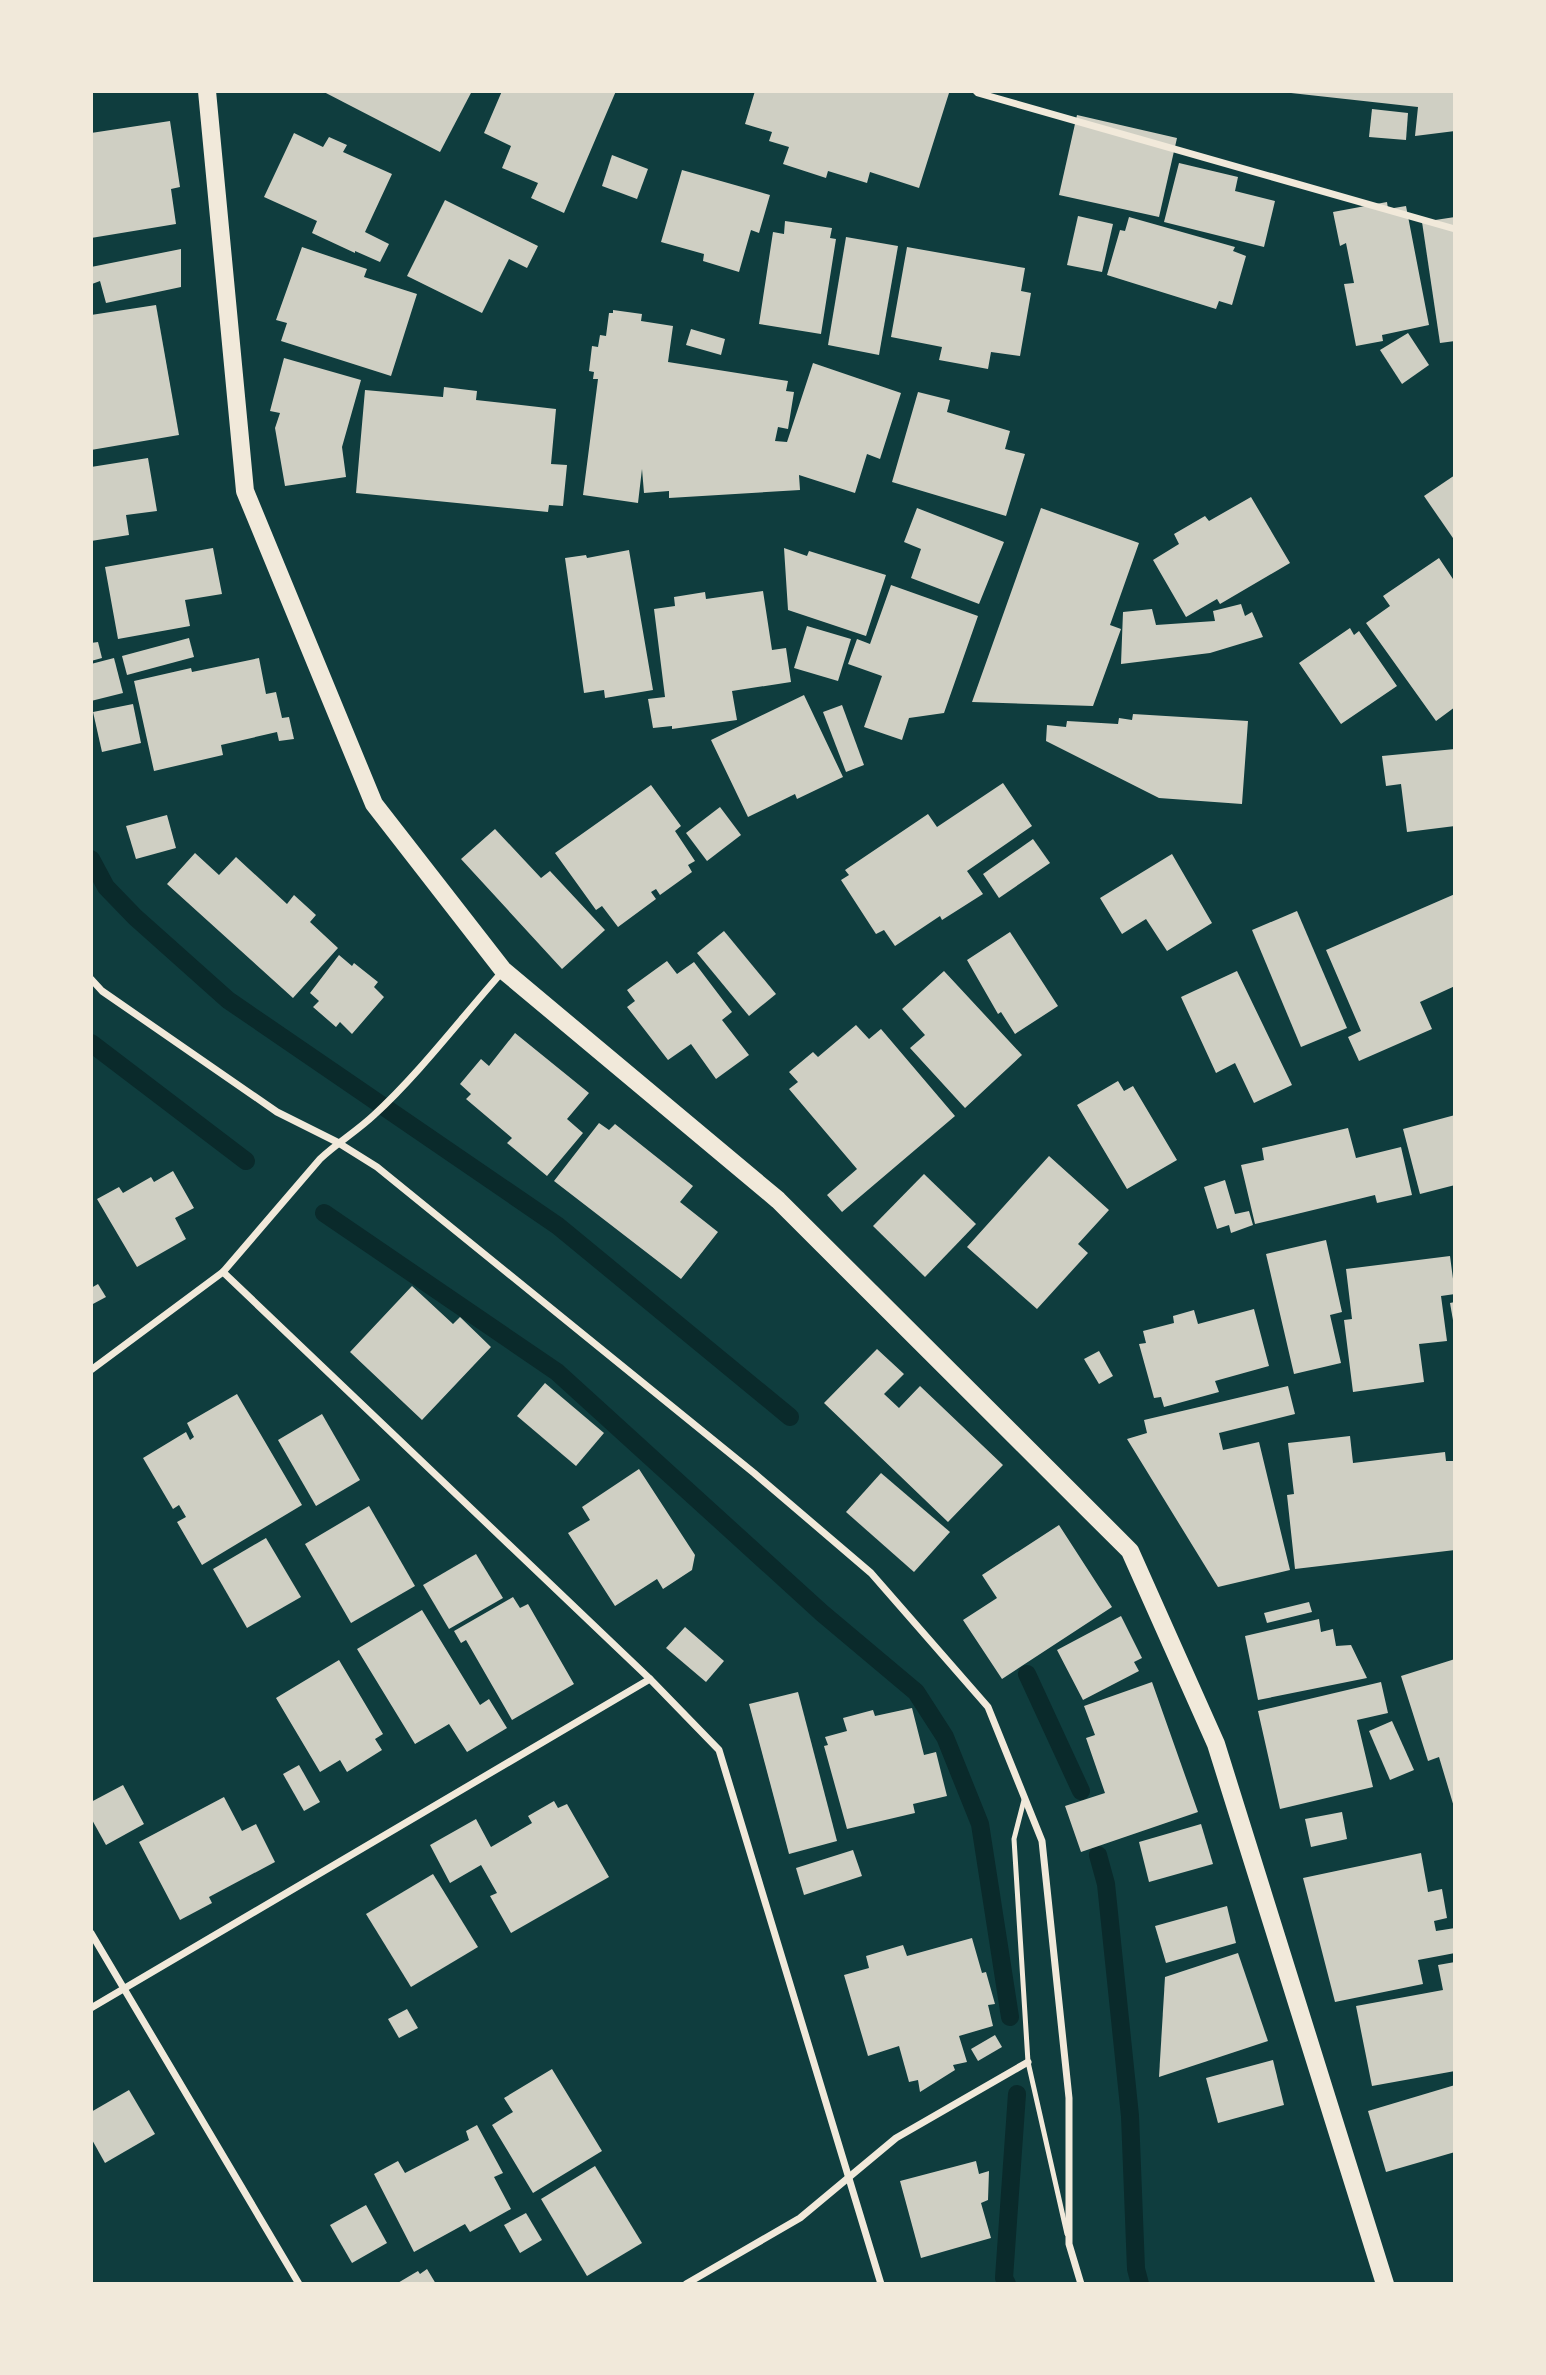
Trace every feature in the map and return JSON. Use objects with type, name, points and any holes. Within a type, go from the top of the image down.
[{"type":"main road","points":[[207,91],[245,491],[374,804],[503,970],[778,1200],[1130,1551],[1216,1744],[1385,2284]]},
{"type":"street","points":[[976,91],[1455,229]]},
{"type":"street","points":[[91,1370],[223,1272],[320,1159],[337,1142],[373,1117],[396,1094],[503,970]]},
{"type":"street","points":[[91,979],[102,991],[277,1112],[337,1142],[377,1167],[872,1573],[988,1707],[1042,1840],[1069,2098],[1069,2244],[1081,2284]]},
{"type":"street","points":[[223,1272],[650,1679],[719,1750],[881,2284]]},
{"type":"street","points":[[91,2008],[650,1679]]},
{"type":"street","points":[[91,1933],[299,2284]]},
{"type":"street","points":[[686,2284],[800,2218],[897,2138],[1028,2062]]},
{"type":"lane","points":[[1024,1800],[1014,1839],[1028,2062],[1069,2244]]},
{"type":"building","points":[[322,91],[472,91],[440,152]]},
{"type":"building","points":[[502,91],[616,91],[564,213],[531,198],[538,183],[502,168],[511,146],[484,133]]},
{"type":"building","points":[[755,91],[949,93],[919,188],[870,172],[867,183],[828,171],[826,178],[783,164],[789,147],[769,141],[772,132],[745,124]]},
{"type":"building","points":[[1291,91],[1455,91],[1455,131],[1415,136],[1418,107]]},
{"type":"building","points":[[1372,109],[1408,113],[1406,140],[1369,137]]},
{"type":"building","points":[[1077,115],[1177,138],[1159,217],[1059,195]]},
{"type":"building","points":[[170,121],[180,187],[171,189],[176,224],[91,238],[91,133]]},
{"type":"building","points":[[294,133],[323,147],[329,137],[347,145],[343,152],[392,174],[365,232],[389,244],[380,262],[312,233],[317,221],[264,197]]},
{"type":"building","points":[[612,155],[648,169],[637,199],[602,186]]},
{"type":"building","points":[[1179,163],[1238,177],[1235,191],[1275,201],[1264,247],[1164,222]]},
{"type":"building","points":[[682,170],[770,195],[759,233],[751,230],[739,272],[703,261],[704,254],[661,242]]},
{"type":"building","points":[[445,200],[538,246],[527,268],[509,259],[482,313],[407,276]]},
{"type":"building","points":[[1387,202],[1388,209],[1406,206],[1429,325],[1382,335],[1383,341],[1356,346],[1344,284],[1354,283],[1346,243],[1340,246],[1333,212]]},
{"type":"building","points":[[1078,216],[1113,224],[1102,272],[1067,265]]},
{"type":"building","points":[[1129,217],[1235,247],[1233,251],[1246,256],[1232,305],[1219,301],[1216,309],[1107,275],[1120,230],[1125,231]]},
{"type":"building","points":[[1455,217],[1455,341],[1440,343],[1422,222]]},
{"type":"building","points":[[785,221],[832,228],[830,238],[836,239],[821,334],[759,324],[773,232],[784,234]]},
{"type":"building","points":[[846,237],[898,246],[879,355],[828,345]]},
{"type":"building","points":[[302,247],[367,269],[364,277],[417,294],[391,376],[281,341],[287,323],[276,320]]},
{"type":"building","points":[[907,247],[1025,268],[1021,291],[1031,293],[1020,356],[991,352],[988,369],[939,360],[942,347],[891,337]]},
{"type":"building","points":[[181,249],[181,287],[106,303],[100,281],[92,284],[91,267]]},
{"type":"building","points":[[156,305],[179,435],[91,450],[91,315]]},
{"type":"building","points":[[613,310],[642,314],[641,321],[673,326],[668,362],[788,381],[786,391],[794,392],[788,429],[778,427],[775,441],[787,442],[813,363],[901,393],[880,459],[867,454],[855,493],[799,475],[800,490],[669,498],[669,491],[644,493],[642,469],[638,503],[583,495],[598,379],[593,379],[594,372],[589,371],[592,346],[598,347],[600,335],[606,336],[609,313],[613,313]]},
{"type":"building","points":[[691,329],[725,339],[721,355],[686,345]]},
{"type":"building","points":[[1408,333],[1429,365],[1402,384],[1380,350]]},
{"type":"building","points":[[284,358],[361,380],[342,447],[346,477],[285,486],[275,428],[280,413],[270,411]]},
{"type":"building","points":[[444,387],[477,391],[476,400],[556,409],[551,464],[567,465],[563,506],[549,505],[548,512],[356,493],[365,390],[443,397]]},
{"type":"building","points":[[918,392],[950,400],[947,412],[1010,431],[1005,449],[1025,454],[1006,516],[892,482]]},
{"type":"building","points":[[148,458],[157,511],[126,515],[129,535],[91,541],[91,467]]},
{"type":"building","points":[[1455,475],[1455,541],[1424,496]]},
{"type":"building","points":[[1251,497],[1290,563],[1220,604],[1217,599],[1186,617],[1153,560],[1179,544],[1174,534],[1205,516],[1209,521]]},
{"type":"building","points":[[917,508],[1004,542],[979,604],[911,578],[921,549],[904,542]]},
{"type":"building","points":[[1041,508],[1139,543],[1110,625],[1121,629],[1093,706],[972,702]]},
{"type":"building","points":[[213,548],[222,594],[185,600],[190,626],[118,639],[105,567]]},
{"type":"building","points":[[784,548],[807,556],[809,551],[886,575],[866,636],[788,610]]},
{"type":"building","points":[[629,550],[653,690],[605,698],[604,690],[584,693],[565,558],[586,555],[587,558]]},
{"type":"building","points":[[1439,558],[1455,582],[1455,707],[1436,721],[1366,623],[1390,606],[1383,596]]},
{"type":"building","points":[[891,585],[978,616],[944,713],[909,718],[902,740],[864,727],[882,676],[848,664],[857,639],[870,644]]},
{"type":"building","points":[[763,591],[772,650],[786,648],[791,682],[732,691],[737,720],[672,729],[672,726],[653,728],[648,699],[665,697],[654,609],[675,606],[674,597],[705,592],[706,599]]},
{"type":"building","points":[[1241,604],[1245,616],[1252,612],[1263,637],[1210,653],[1121,664],[1123,612],[1152,609],[1156,625],[1215,621],[1213,611]]},
{"type":"building","points":[[807,626],[851,639],[838,681],[794,668]]},
{"type":"building","points":[[1350,628],[1354,635],[1359,631],[1397,686],[1341,724],[1299,663]]},
{"type":"building","points":[[189,638],[194,657],[127,675],[122,656]]},
{"type":"building","points":[[98,642],[102,658],[91,661],[91,643]]},
{"type":"building","points":[[114,658],[123,693],[91,701],[91,664]]},
{"type":"building","points":[[259,658],[266,694],[276,692],[282,718],[289,717],[294,739],[279,741],[277,732],[221,745],[223,755],[154,771],[134,681],[191,668],[192,672]]},
{"type":"building","points":[[804,695],[843,777],[797,799],[795,794],[748,817],[711,740]]},
{"type":"building","points":[[133,704],[141,743],[102,752],[93,712]]},
{"type":"building","points":[[842,705],[864,765],[846,772],[823,712]]},
{"type":"building","points":[[1133,714],[1248,721],[1242,804],[1159,798],[1046,741],[1047,725],[1066,727],[1067,721],[1118,724],[1119,718],[1132,720]]},
{"type":"building","points":[[1455,749],[1455,826],[1407,832],[1401,784],[1386,786],[1382,756]]},
{"type":"building","points":[[1003,783],[1032,826],[967,871],[983,894],[942,920],[940,916],[895,946],[884,930],[876,934],[841,880],[849,875],[845,870],[928,814],[937,827]]},
{"type":"building","points":[[651,785],[681,826],[675,831],[695,861],[688,865],[692,872],[660,895],[656,889],[651,892],[656,899],[618,927],[602,906],[596,910],[555,853]]},
{"type":"building","points":[[720,807],[741,835],[707,861],[686,833]]},
{"type":"building","points":[[167,815],[176,848],[136,859],[126,826]]},
{"type":"building","points":[[495,829],[541,878],[550,871],[605,930],[562,969],[461,859]]},
{"type":"building","points":[[1033,839],[1050,863],[999,898],[983,874]]},
{"type":"building","points":[[195,853],[219,875],[236,857],[287,904],[294,895],[316,915],[310,922],[338,948],[293,998],[167,884]]},
{"type":"building","points":[[1172,854],[1212,923],[1167,951],[1146,919],[1122,934],[1100,898]]},
{"type":"building","points":[[1455,894],[1455,986],[1420,1002],[1432,1029],[1359,1061],[1348,1037],[1361,1031],[1326,950]]},
{"type":"building","points":[[1297,911],[1347,1028],[1301,1047],[1252,930]]},
{"type":"building","points":[[724,931],[776,994],[749,1016],[697,953]]},
{"type":"building","points":[[1010,932],[1058,1006],[1015,1034],[1001,1012],[998,1014],[967,960]]},
{"type":"building","points":[[339,955],[378,982],[374,987],[384,997],[352,1034],[340,1022],[336,1027],[313,1007],[319,1001],[310,993]]},
{"type":"building","points":[[667,961],[677,974],[694,962],[732,1012],[722,1020],[749,1055],[716,1079],[691,1044],[668,1060],[627,1007],[635,1001],[627,990]]},
{"type":"building","points":[[944,971],[1022,1055],[965,1108],[910,1048],[925,1035],[902,1009]]},
{"type":"building","points":[[1237,971],[1292,1085],[1254,1103],[1235,1063],[1216,1073],[1181,997]]},
{"type":"building","points":[[856,1025],[869,1039],[881,1029],[955,1116],[842,1212],[827,1195],[857,1169],[789,1089],[798,1082],[789,1072],[813,1052],[818,1057]]},
{"type":"building","points":[[515,1033],[589,1093],[567,1119],[583,1133],[547,1176],[507,1143],[512,1138],[466,1099],[471,1094],[460,1084],[481,1059],[489,1066]]},
{"type":"building","points":[[1118,1081],[1124,1091],[1133,1086],[1177,1160],[1127,1189],[1077,1105]]},
{"type":"building","points":[[1455,1115],[1455,1185],[1420,1194],[1403,1129]]},
{"type":"building","points":[[599,1123],[609,1130],[615,1124],[693,1186],[680,1202],[718,1232],[681,1279],[554,1181]]},
{"type":"building","points":[[1348,1128],[1356,1158],[1401,1147],[1412,1195],[1377,1203],[1375,1195],[1255,1224],[1241,1165],[1264,1160],[1262,1148]]},
{"type":"building","points":[[1049,1156],[1109,1210],[1078,1244],[1088,1253],[1037,1309],[967,1247]]},
{"type":"building","points":[[173,1171],[194,1208],[175,1218],[186,1239],[137,1267],[97,1199],[119,1187],[123,1193],[151,1177],[154,1182]]},
{"type":"building","points":[[924,1174],[976,1224],[925,1277],[873,1226]]},
{"type":"building","points":[[1225,1180],[1235,1214],[1249,1211],[1253,1225],[1231,1233],[1229,1225],[1217,1229],[1204,1187]]},
{"type":"building","points":[[1326,1240],[1342,1312],[1330,1315],[1341,1363],[1294,1374],[1266,1254]]},
{"type":"building","points":[[1450,1256],[1455,1294],[1441,1296],[1447,1341],[1419,1344],[1424,1382],[1353,1392],[1344,1320],[1352,1319],[1346,1269]]},
{"type":"building","points":[[98,1284],[106,1297],[91,1305],[91,1288]]},
{"type":"building","points":[[412,1286],[453,1324],[460,1317],[491,1347],[422,1420],[350,1352]]},
{"type":"building","points":[[1455,1302],[1455,1326],[1454,1326],[1450,1303]]},
{"type":"building","points":[[1254,1309],[1269,1366],[1215,1381],[1219,1392],[1164,1407],[1161,1397],[1154,1398],[1139,1344],[1146,1343],[1143,1331],[1174,1323],[1173,1316],[1194,1310],[1198,1324]]},
{"type":"building","points":[[877,1349],[904,1374],[884,1394],[899,1408],[920,1386],[1003,1465],[948,1522],[824,1403]]},
{"type":"building","points":[[1099,1351],[1113,1376],[1099,1384],[1084,1359]]},
{"type":"building","points":[[545,1383],[604,1433],[576,1466],[517,1416]]},
{"type":"building","points":[[1288,1386],[1295,1414],[1219,1433],[1223,1450],[1259,1442],[1290,1570],[1218,1587],[1127,1439],[1147,1433],[1144,1420]]},
{"type":"building","points":[[237,1394],[302,1505],[202,1565],[177,1522],[186,1517],[179,1505],[173,1509],[143,1458],[186,1432],[190,1440],[194,1437],[187,1423]]},
{"type":"building","points":[[322,1414],[360,1480],[316,1506],[278,1440]]},
{"type":"building","points":[[1350,1436],[1353,1463],[1445,1452],[1446,1461],[1453,1461],[1455,1476],[1455,1550],[1295,1569],[1287,1495],[1294,1494],[1288,1443]]},
{"type":"building","points":[[639,1469],[695,1555],[692,1570],[663,1589],[657,1579],[615,1606],[568,1533],[590,1520],[582,1507]]},
{"type":"building","points":[[881,1473],[950,1532],[914,1572],[846,1512]]},
{"type":"building","points":[[369,1506],[415,1586],[351,1623],[305,1544]]},
{"type":"building","points":[[1059,1525],[1112,1607],[1002,1679],[963,1620],[997,1598],[982,1575]]},
{"type":"building","points":[[266,1538],[301,1597],[247,1628],[213,1569]]},
{"type":"building","points":[[476,1554],[503,1598],[449,1629],[423,1585]]},
{"type":"building","points":[[513,1597],[520,1608],[528,1604],[574,1684],[512,1720],[466,1640],[461,1643],[454,1631]]},
{"type":"building","points":[[1309,1602],[1312,1612],[1267,1623],[1264,1613]]},
{"type":"building","points":[[422,1610],[480,1705],[489,1699],[507,1728],[467,1752],[449,1724],[415,1744],[357,1649]]},
{"type":"building","points":[[1121,1616],[1142,1658],[1134,1662],[1139,1671],[1083,1700],[1057,1650]]},
{"type":"building","points":[[1319,1619],[1321,1632],[1333,1629],[1336,1646],[1351,1645],[1367,1678],[1258,1700],[1245,1636]]},
{"type":"building","points":[[685,1627],[724,1661],[706,1682],[666,1648]]},
{"type":"building","points":[[1455,1659],[1454,1807],[1439,1757],[1428,1761],[1401,1676]]},
{"type":"building","points":[[339,1660],[383,1734],[375,1739],[382,1750],[347,1772],[340,1760],[320,1772],[276,1698]]},
{"type":"building","points":[[1152,1682],[1198,1812],[1081,1852],[1065,1806],[1105,1793],[1086,1738],[1095,1735],[1084,1706]]},
{"type":"building","points":[[1381,1682],[1388,1713],[1357,1720],[1373,1787],[1280,1809],[1258,1711]]},
{"type":"building","points":[[798,1692],[837,1841],[789,1854],[749,1704]]},
{"type":"building","points":[[912,1708],[924,1755],[936,1752],[947,1796],[913,1804],[915,1813],[847,1829],[824,1746],[828,1745],[825,1737],[847,1731],[843,1718],[873,1710],[875,1716]]},
{"type":"building","points":[[1392,1721],[1414,1770],[1390,1780],[1369,1731]]},
{"type":"building","points":[[299,1765],[320,1802],[304,1811],[283,1774]]},
{"type":"building","points":[[123,1785],[144,1824],[106,1845],[91,1818],[91,1802]]},
{"type":"building","points":[[224,1797],[242,1831],[256,1824],[275,1862],[209,1897],[212,1903],[180,1920],[139,1842]]},
{"type":"building","points":[[554,1801],[558,1808],[567,1804],[609,1877],[511,1933],[490,1896],[497,1893],[481,1865],[450,1883],[430,1845],[476,1819],[491,1847],[532,1823],[528,1816]]},
{"type":"building","points":[[1342,1812],[1347,1839],[1311,1847],[1305,1819]]},
{"type":"building","points":[[1201,1824],[1213,1864],[1149,1882],[1139,1842]]},
{"type":"building","points":[[853,1850],[862,1876],[804,1895],[796,1868]]},
{"type":"building","points":[[1421,1853],[1428,1892],[1442,1889],[1447,1918],[1434,1921],[1436,1931],[1455,1928],[1455,1953],[1418,1960],[1423,1984],[1335,2002],[1303,1878]]},
{"type":"building","points":[[433,1874],[478,1947],[411,1987],[366,1914]]},
{"type":"building","points":[[1227,1906],[1236,1943],[1166,1963],[1155,1926]]},
{"type":"building","points":[[972,1938],[995,2004],[988,2005],[993,2026],[959,2036],[967,2062],[953,2065],[955,2070],[920,2092],[918,2080],[909,2082],[899,2046],[868,2056],[844,1975],[869,1968],[866,1956],[903,1945],[907,1956]]},
{"type":"building","points":[[1238,1953],[1268,2041],[1159,2077],[1165,1977]]},
{"type":"building","points":[[1455,1962],[1455,2071],[1372,2086],[1356,2006],[1443,1990],[1438,1965]]},
{"type":"building","points":[[407,2009],[418,2028],[399,2038],[388,2019]]},
{"type":"building","points":[[995,2035],[1002,2047],[978,2061],[971,2049]]},
{"type":"building","points":[[1273,2060],[1284,2105],[1218,2123],[1206,2078]]},
{"type":"building","points":[[552,2069],[602,2151],[533,2193],[492,2125],[513,2112],[504,2098]]},
{"type":"building","points":[[1455,2085],[1455,2152],[1386,2172],[1368,2111]]},
{"type":"building","points":[[129,2090],[155,2134],[105,2163],[91,2138],[91,2112]]},
{"type":"building","points":[[477,2125],[503,2173],[494,2177],[511,2209],[470,2232],[465,2224],[414,2252],[374,2174],[398,2161],[405,2173],[469,2140],[466,2131]]},
{"type":"building","points":[[976,2161],[979,2174],[989,2171],[988,2200],[981,2203],[991,2238],[921,2258],[900,2181]]},
{"type":"building","points":[[595,2166],[642,2243],[587,2276],[541,2199]]},
{"type":"building","points":[[366,2205],[387,2243],[352,2263],[330,2225]]},
{"type":"building","points":[[526,2213],[542,2240],[520,2253],[504,2225]]},
{"type":"building","points":[[427,2269],[436,2284],[396,2284],[418,2271],[420,2274]]},
{"type":"waterway","points":[[91,859],[106,887],[135,917],[228,1000],[558,1226],[790,1417]]},
{"type":"waterway","points":[[91,1043],[246,1161]]},
{"type":"waterway","points":[[324,1213],[557,1372],[822,1613],[916,1692],[945,1737],[980,1824],[1010,2017]]},
{"type":"waterway","points":[[1027,1674],[1081,1791]]},
{"type":"waterway","points":[[1098,1855],[1106,1884],[1130,2116],[1136,2269],[1140,2284]]},
{"type":"waterway","points":[[1007,2284],[1004,2278],[1017,2094]]}]
